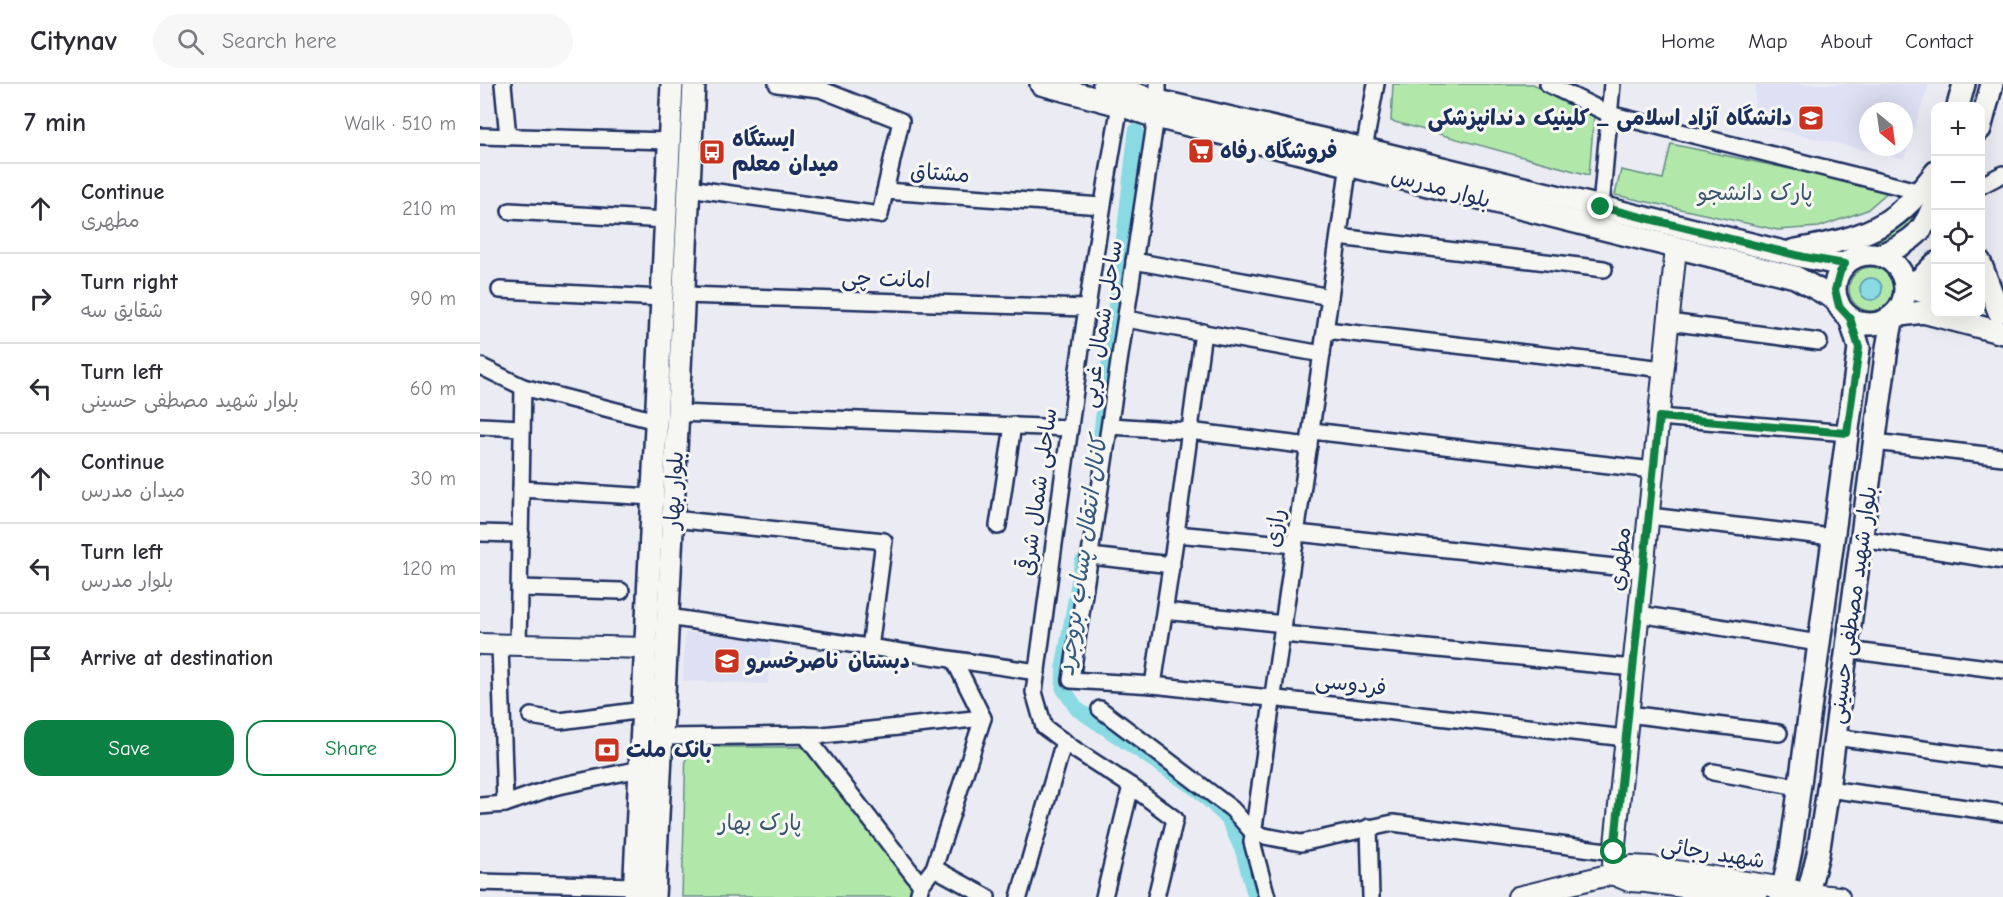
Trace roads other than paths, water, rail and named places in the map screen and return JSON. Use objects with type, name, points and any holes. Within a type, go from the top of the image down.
[{"type":"main road","name":"بلوار بهار","points":[[654,897],[648,817],[640,769],[672,84]]},
{"type":"main road","name":"بلوار بهار","points":[[634,891],[662,737],[694,84]]},
{"type":"main road","name":"بلوار مدرس","points":[[1041,84],[1117,90],[1785,252],[1845,264]]},
{"type":"main road","points":[[1959,102],[1964,84]]},
{"type":"main road","points":[[1985,110],[1992,84]]},
{"type":"main road","name":"بلوار مدرس","points":[[1157,100],[1349,164],[1795,277],[1837,300]]},
{"type":"main road","points":[[1785,252],[1865,234],[1882,226],[1928,195]]},
{"type":"main road","points":[[1880,255],[1906,244],[1925,225],[1928,195]]},
{"type":"main road","points":[[1862,255],[1880,255],[1890,259],[1904,276],[1906,287],[1904,300],[1893,316],[1885,321],[1867,324],[1850,318],[1843,312],[1837,300],[1836,280],[1845,264],[1862,255]]},
{"type":"main road","points":[[1906,287],[1921,278],[1934,264]]},
{"type":"main road","points":[[1893,316],[1923,312],[1998,314],[1981,264]]},
{"type":"main road","points":[[1906,287],[1931,294]]},
{"type":"main road","name":"بلوار شهید مصطفی حسینی","points":[[1793,894],[1818,854],[1893,316]]},
{"type":"main road","name":"بلوار شهید مصطفی حسینی","points":[[1793,894],[1799,786],[1805,735],[1859,348],[1850,318]]},
{"type":"main road","points":[[660,333],[682,333]]},
{"type":"main road","points":[[1805,735],[1835,736]]},
{"type":"street","points":[[503,84],[508,136]]},
{"type":"street","points":[[777,84],[820,89],[901,121],[885,191]]},
{"type":"street","points":[[1364,149],[1376,84]]},
{"type":"street","points":[[1548,84],[1609,114],[1928,195]]},
{"type":"street","points":[[1601,207],[1612,84]]},
{"type":"street","name":"ساحلی شمال شرقی","points":[[1117,90],[1034,692],[1044,727],[1175,819],[1156,897]]},
{"type":"street","name":"ساحلی شمال غربی","points":[[1071,680],[1157,100]]},
{"type":"street","points":[[480,136],[669,141]]},
{"type":"street","name":"رازی","points":[[1267,897],[1252,842],[1349,164]]},
{"type":"street","points":[[1985,183],[2003,174]]},
{"type":"street","name":"مشتاق","points":[[689,188],[880,215],[885,191],[1102,206]]},
{"type":"street","points":[[510,211],[666,220]]},
{"type":"street","points":[[1339,237],[1604,269]]},
{"type":"street","name":"مطهری","points":[[1612,874],[1676,248]]},
{"type":"street","points":[[1134,261],[1330,297]]},
{"type":"street","points":[[500,290],[662,297]]},
{"type":"street","name":"امانت چی","points":[[684,295],[1086,308]]},
{"type":"street","points":[[1126,319],[1322,354]]},
{"type":"street","points":[[1668,322],[1819,342]]},
{"type":"street","points":[[1326,330],[1664,369]]},
{"type":"street","points":[[1154,685],[1203,332]]},
{"type":"street","points":[[480,366],[523,387],[656,421]]},
{"type":"street","points":[[505,804],[509,645],[520,588],[523,387]]},
{"type":"street","points":[[678,413],[1070,428]]},
{"type":"street","points":[[1659,417],[1847,433]]},
{"type":"street","points":[[998,526],[1013,425]]},
{"type":"street","points":[[480,426],[522,428]]},
{"type":"street","points":[[1110,426],[1310,439],[1653,470]]},
{"type":"street","points":[[1874,442],[2003,457]]},
{"type":"street","points":[[521,489],[652,497]]},
{"type":"street","points":[[1649,516],[1832,537]]},
{"type":"street","points":[[673,519],[884,541],[870,648]]},
{"type":"street","points":[[480,533],[521,534]]},
{"type":"street","points":[[1176,534],[1296,539],[1643,570]]},
{"type":"street","points":[[1862,539],[2003,561]]},
{"type":"street","points":[[1090,556],[1172,565]]},
{"type":"street","points":[[520,588],[621,591]]},
{"type":"street","points":[[1165,611],[1284,629],[1633,668]]},
{"type":"street","points":[[1639,614],[1818,643]]},
{"type":"street","points":[[668,618],[955,662],[1036,672]]},
{"type":"street","points":[[480,644],[646,648]]},
{"type":"street","points":[[1847,650],[2003,670]]},
{"type":"street","points":[[805,735],[920,891],[934,868],[983,718],[955,662]]},
{"type":"street","name":"فردوسی","points":[[1071,680],[1154,685],[1274,697],[1626,738]]},
{"type":"street","points":[[1100,709],[1232,809],[1254,834],[1301,843],[1394,823],[1614,852]]},
{"type":"street","points":[[531,716],[560,721],[643,710]]},
{"type":"street","points":[[1628,714],[1779,734]]},
{"type":"street","points":[[662,737],[805,735],[983,718]]},
{"type":"street","points":[[1835,736],[2003,760]]},
{"type":"street","points":[[1019,897],[1064,741]]},
{"type":"street","points":[[480,806],[505,804],[554,787],[640,769]]},
{"type":"street","points":[[1713,772],[1799,786]]},
{"type":"street","points":[[1104,897],[1131,786]]},
{"type":"street","points":[[1828,789],[2003,813]]},
{"type":"street","points":[[1369,827],[1371,897]]},
{"type":"street","name":"شهید رجائی","points":[[1518,897],[1612,874],[1632,866],[1651,867],[1793,894],[1839,897]]},
{"type":"street","points":[[934,868],[987,897]]},
{"type":"street","name":"شهید رجائی","points":[[1612,874],[1629,881],[1708,893],[1757,897]]},
{"type":"street","points":[[480,882],[507,890],[634,891]]},
{"type":"water","points":[[1871,278],[1879,281],[1882,289],[1879,297],[1871,300],[1863,297],[1860,289],[1863,281]]},
{"type":"waterway","name":"کانال انتقال پساب بروجرد","points":[[1099,449],[1136,131]]},
{"type":"waterway","name":"کانال انتقال پساب بروجرد","points":[[1082,562],[1064,662],[1063,688],[1077,709],[1199,791],[1228,819],[1243,852],[1255,897]]},
{"type":"place","name":"دانشگاه آزاد اسلامی _ کلینیک دندانپزشکی","points":[[1811,118]]},
{"type":"place","name":"فروشگاه رفاه","points":[[1201,151]]},
{"type":"place","name":"ایستگاه میدان معلم","points":[[712,152]]},
{"type":"place","name":"دبستان ناصرخسرو","points":[[727,661]]},
{"type":"place","name":"بانک ملت","points":[[607,750]]},
{"type":"park label","name":"پارک دانشجو","points":[[1755,193]]},
{"type":"park label","name":"پارک بهار","points":[[760,823]]}]
